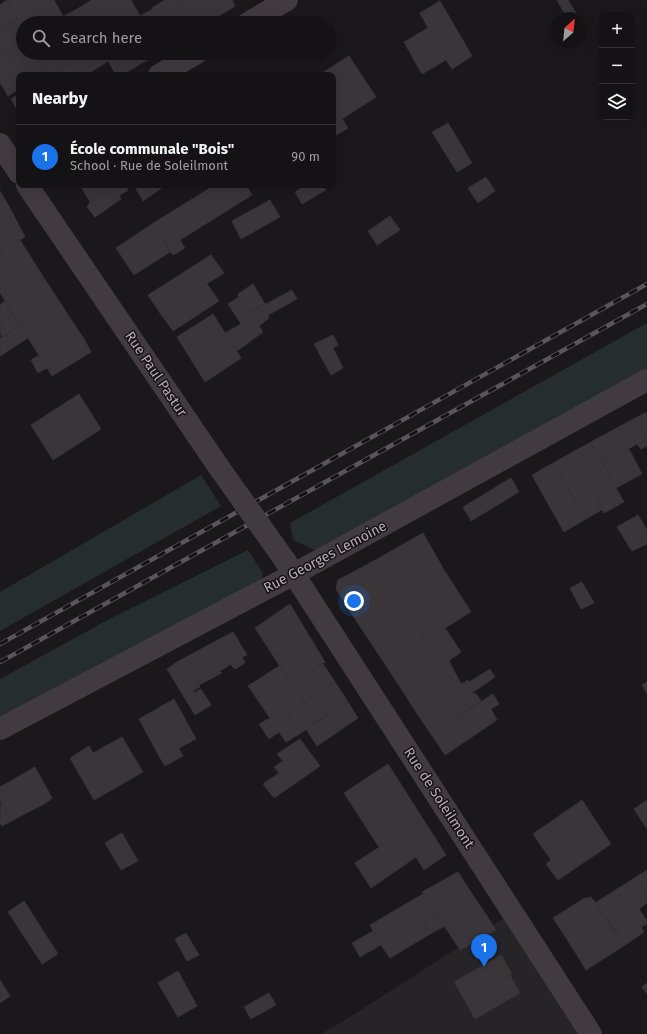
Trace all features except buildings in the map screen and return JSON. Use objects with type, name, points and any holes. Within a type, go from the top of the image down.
[{"type":"street","points":[[260,16],[288,0]]},
{"type":"street","points":[[164,72],[185,60]]},
{"type":"street","name":"Rue Paul Pastur","points":[[29,188],[218,466],[290,568]]},
{"type":"street","name":"Rue Georges Lemoine","points":[[0,729],[290,568],[647,380]]},
{"type":"street","name":"Rue de Soleilmont","points":[[290,568],[591,1034]]},
{"type":"shaded area","points":[[647,323],[647,371],[327,556],[293,540],[290,523]]},
{"type":"shaded area","points":[[201,475],[221,506],[0,631],[0,592]]},
{"type":"shaded area","points":[[248,550],[263,573],[259,592],[0,729],[0,679],[113,617]]},
{"type":"shaded area","points":[[507,916],[581,1034],[321,1034],[350,1017]]},
{"type":"railway","points":[[0,644],[647,284]]},
{"type":"railway","points":[[0,662],[647,304]]},
{"type":"place","name":"École communale \"Bois\"","points":[[484,967]]}]
